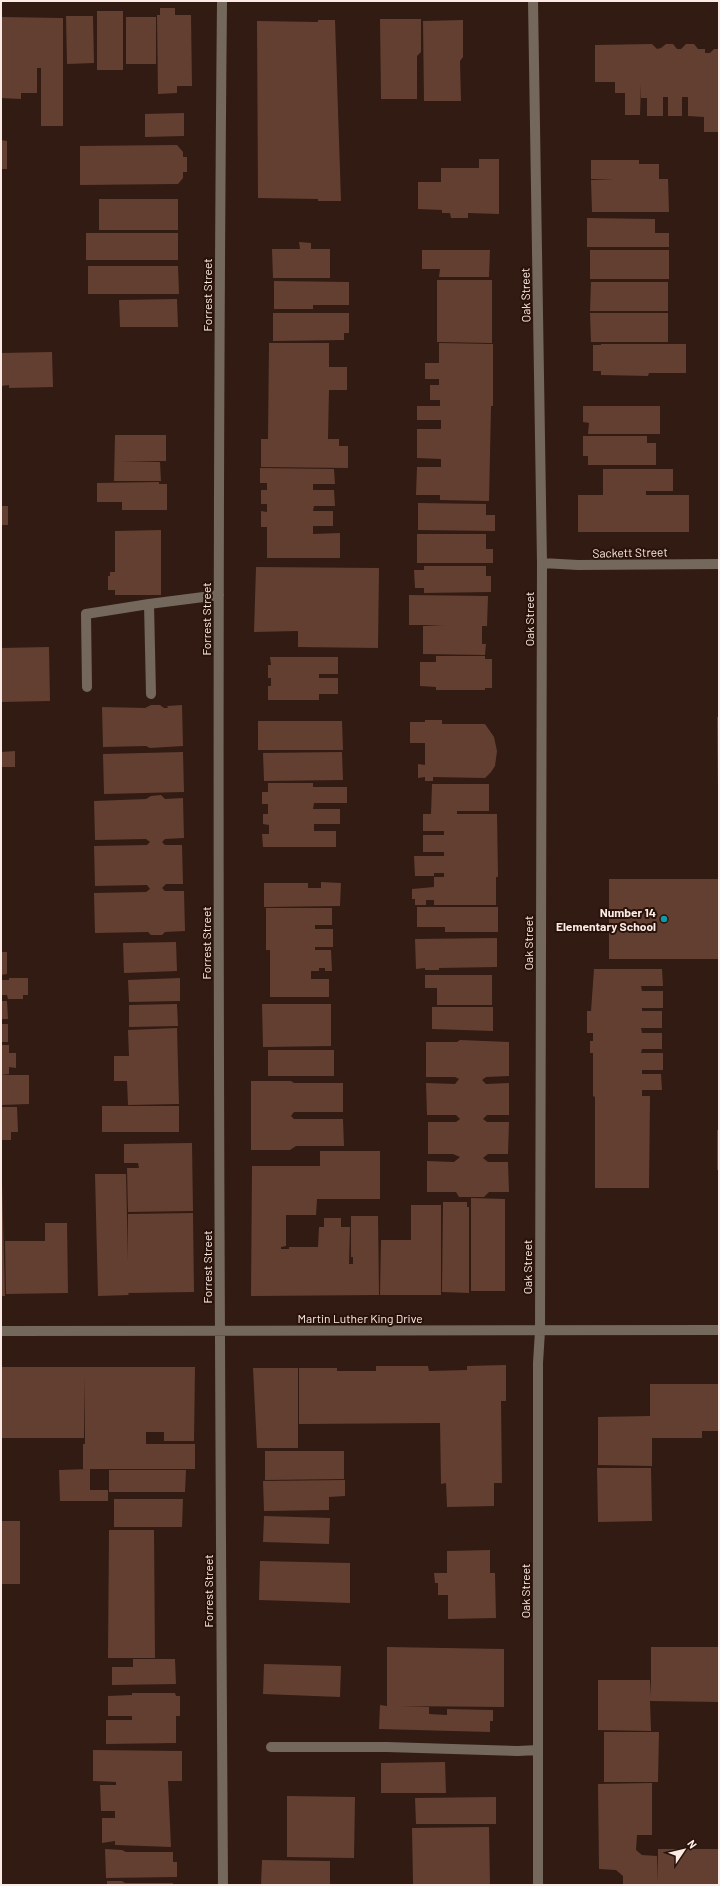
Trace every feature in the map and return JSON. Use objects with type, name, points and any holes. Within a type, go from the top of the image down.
[{"type":"street","name":"Forrest Street","points":[[222,1],[219,595],[220,1331],[223,1885]]},
{"type":"street","name":"Oak Street","points":[[533,1],[542,563],[540,1331],[538,1364],[538,1885]]},
{"type":"street","name":"Sackett Street","points":[[542,563],[578,565],[719,564]]},
{"type":"street","points":[[87,687],[86,614],[219,595]]},
{"type":"street","points":[[149,604],[151,694]]},
{"type":"street","name":"Martin Luther King Drive","points":[[1,1331],[719,1330]]},
{"type":"street","points":[[271,1747],[387,1747],[518,1751],[538,1750]]},
{"type":"building","points":[[160,8],[175,8],[175,15],[191,15],[192,86],[177,86],[177,93],[158,94],[157,15],[160,15]]},
{"type":"building","points":[[97,11],[123,11],[123,70],[97,70]]},
{"type":"building","points":[[66,16],[93,16],[94,63],[67,64]]},
{"type":"building","points":[[1,17],[63,18],[63,126],[41,126],[41,68],[37,68],[37,93],[21,93],[21,99],[1,98]]},
{"type":"building","points":[[126,17],[156,17],[156,64],[126,64]]},
{"type":"building","points":[[380,19],[421,19],[421,52],[417,56],[417,99],[381,99]]},
{"type":"building","points":[[318,20],[335,20],[341,201],[258,198],[257,21],[318,22]]},
{"type":"building","points":[[463,20],[463,57],[460,61],[461,101],[424,101],[423,21]]},
{"type":"building","points":[[652,44],[657,49],[666,44],[673,44],[677,49],[681,49],[686,44],[694,44],[698,49],[705,49],[705,53],[710,53],[714,49],[719,49],[719,132],[704,132],[704,117],[688,116],[688,97],[682,97],[682,116],[668,116],[668,97],[663,97],[663,116],[647,116],[647,98],[641,98],[641,83],[640,115],[625,115],[625,93],[615,93],[615,82],[595,82],[595,45]]},
{"type":"building","points":[[184,113],[184,136],[145,137],[145,114]]},
{"type":"building","points":[[1,140],[7,141],[7,169],[1,169]]},
{"type":"building","points":[[177,145],[183,152],[183,157],[187,157],[187,172],[183,172],[183,178],[178,184],[80,185],[80,146]]},
{"type":"building","points":[[479,159],[499,159],[499,214],[468,213],[468,218],[451,218],[450,213],[442,213],[442,210],[418,209],[418,182],[441,182],[441,168],[479,168]]},
{"type":"building","points":[[591,160],[639,160],[639,164],[659,164],[659,179],[668,179],[669,212],[592,212],[591,180],[614,180],[591,179]]},
{"type":"building","points":[[99,199],[178,199],[178,230],[99,230]]},
{"type":"building","points":[[587,218],[655,219],[655,233],[669,233],[669,247],[587,247]]},
{"type":"building","points":[[86,233],[178,233],[178,260],[86,260]]},
{"type":"building","points":[[299,242],[311,243],[311,249],[330,249],[330,278],[273,278],[272,249],[300,249]]},
{"type":"building","points":[[422,250],[490,250],[489,277],[439,277],[440,269],[422,269]]},
{"type":"building","points":[[590,250],[669,250],[669,279],[590,279]]},
{"type":"building","points":[[88,266],[178,266],[179,294],[88,294]]},
{"type":"building","points":[[437,280],[492,280],[492,343],[437,342]]},
{"type":"building","points":[[274,281],[349,282],[349,305],[313,305],[313,309],[274,309]]},
{"type":"building","points":[[591,282],[668,282],[668,311],[590,311]]},
{"type":"building","points":[[177,299],[178,327],[120,327],[119,300]]},
{"type":"building","points":[[273,313],[349,313],[349,333],[344,333],[344,340],[273,341]]},
{"type":"building","points":[[590,313],[668,313],[668,342],[591,342]]},
{"type":"building","points":[[269,343],[329,343],[329,367],[347,367],[347,390],[329,390],[328,439],[339,439],[339,446],[348,446],[348,468],[261,467],[261,439],[268,439]]},
{"type":"building","points":[[439,343],[493,344],[493,406],[491,406],[489,501],[440,500],[440,495],[416,495],[417,467],[441,467],[441,459],[417,458],[417,429],[441,429],[441,420],[417,420],[417,406],[440,406],[440,400],[430,400],[430,385],[439,385],[439,379],[425,379],[425,363],[439,363]]},
{"type":"building","points":[[686,344],[686,373],[649,373],[648,376],[601,375],[601,371],[593,371],[593,345]]},
{"type":"building","points":[[52,352],[53,387],[9,388],[9,385],[1,386],[1,353]]},
{"type":"building","points":[[583,406],[660,406],[660,434],[588,434],[589,423],[583,422]]},
{"type":"building","points":[[115,435],[166,435],[166,461],[120,461],[160,462],[161,481],[114,481]]},
{"type":"building","points":[[583,436],[647,436],[647,443],[656,443],[656,465],[588,465],[588,456],[583,456]]},
{"type":"building","points":[[260,468],[334,469],[335,484],[313,484],[313,490],[334,490],[335,506],[314,506],[313,511],[333,511],[333,526],[313,526],[313,534],[340,533],[340,558],[267,558],[267,527],[261,527],[261,511],[267,512],[267,504],[261,504],[261,490],[267,490],[267,483],[260,483]]},
{"type":"building","points":[[603,469],[673,469],[673,491],[646,491],[646,495],[689,495],[689,532],[578,532],[578,495],[603,495]]},
{"type":"building","points":[[159,482],[159,484],[167,484],[167,510],[122,510],[122,502],[97,502],[97,483]]},
{"type":"building","points":[[418,503],[486,504],[486,515],[495,515],[495,531],[418,530]]},
{"type":"building","points":[[1,506],[8,506],[8,525],[1,525]]},
{"type":"building","points":[[161,530],[161,595],[115,595],[115,590],[108,590],[108,576],[110,576],[110,572],[115,572],[115,531]]},
{"type":"building","points":[[417,534],[486,534],[486,549],[493,549],[493,563],[417,563]]},
{"type":"building","points":[[424,566],[486,566],[486,576],[491,576],[491,592],[424,593],[424,588],[415,588],[414,570],[424,570]]},
{"type":"building","points":[[256,567],[379,568],[378,648],[298,647],[298,631],[254,632]]},
{"type":"building","points":[[409,595],[488,596],[487,626],[482,626],[482,644],[486,644],[485,655],[423,654],[423,626],[444,625],[409,625]]},
{"type":"building","points":[[49,647],[50,701],[1,702],[1,648]]},
{"type":"building","points":[[436,656],[485,656],[485,659],[492,659],[492,688],[485,688],[485,690],[436,690],[436,687],[420,686],[420,662],[436,662]]},
{"type":"building","points":[[270,657],[338,657],[338,674],[319,674],[319,678],[338,678],[338,694],[319,694],[319,700],[268,700],[268,686],[271,686],[271,678],[268,678],[268,665],[271,665]]},
{"type":"building","points":[[151,705],[160,705],[164,708],[168,708],[167,706],[182,705],[183,746],[150,748],[146,746],[103,747],[102,707],[145,708]]},
{"type":"building","points":[[717,717],[719,717],[719,793],[718,793]]},
{"type":"building","points":[[425,720],[442,720],[442,724],[485,724],[494,737],[497,751],[495,766],[491,772],[485,778],[433,777],[433,781],[425,781],[425,777],[418,778],[418,764],[425,765],[425,743],[410,743],[410,722],[425,722]]},
{"type":"building","points":[[258,721],[342,721],[343,750],[258,750]]},
{"type":"building","points":[[15,751],[15,767],[1,767],[1,752]]},
{"type":"building","points":[[183,752],[184,792],[104,794],[103,754]]},
{"type":"building","points":[[342,752],[343,780],[264,781],[263,753]]},
{"type":"building","points":[[268,783],[313,783],[313,787],[347,787],[347,803],[314,803],[313,809],[340,809],[340,824],[314,824],[314,831],[336,831],[336,847],[263,847],[262,834],[269,834],[269,825],[263,824],[263,814],[268,814],[268,804],[262,804],[262,792],[268,792]]},
{"type":"building","points":[[432,784],[489,784],[489,811],[457,811],[457,814],[497,814],[498,877],[496,877],[496,905],[434,905],[434,900],[426,900],[426,905],[415,905],[415,899],[412,899],[412,889],[434,887],[434,877],[444,877],[444,873],[434,873],[434,876],[415,876],[414,856],[444,856],[444,852],[423,852],[423,835],[444,835],[444,831],[423,831],[423,814],[431,814]]},
{"type":"building","points":[[161,795],[165,799],[183,798],[184,838],[165,839],[162,842],[165,845],[182,845],[183,884],[166,884],[162,888],[165,891],[184,891],[185,931],[165,932],[162,935],[151,935],[148,932],[95,933],[94,893],[146,892],[150,889],[147,885],[95,886],[94,846],[147,845],[150,842],[146,839],[95,840],[94,801],[146,799],[151,796]]},
{"type":"building","name":"Number 14 Elementary School","points":[[609,879],[719,879],[719,959],[609,959]]},
{"type":"building","points":[[321,882],[341,883],[340,906],[264,907],[264,883],[308,883],[308,888],[321,888]]},
{"type":"building","points":[[417,907],[498,907],[498,932],[445,932],[445,927],[417,927]]},
{"type":"building","points":[[266,908],[332,908],[332,925],[315,925],[315,929],[333,929],[333,947],[315,947],[315,950],[331,950],[332,971],[325,971],[325,968],[319,968],[319,971],[311,971],[311,979],[329,979],[329,997],[270,997],[270,950],[266,950]]},
{"type":"building","points":[[497,938],[497,967],[439,968],[439,970],[425,970],[425,968],[416,969],[415,939]]},
{"type":"building","points":[[176,942],[177,971],[124,973],[123,943]]},
{"type":"building","points":[[1,952],[7,952],[7,974],[1,975]]},
{"type":"building","points":[[594,969],[662,969],[663,986],[641,986],[642,991],[663,991],[663,1008],[642,1008],[642,1011],[662,1011],[662,1028],[641,1028],[642,1033],[662,1033],[662,1049],[642,1049],[641,1053],[663,1053],[663,1070],[642,1070],[642,1074],[661,1074],[662,1090],[642,1090],[642,1096],[650,1096],[649,1188],[595,1188],[595,1097],[593,1096],[593,1053],[590,1053],[590,1041],[593,1041],[593,1033],[587,1033],[587,1011],[591,1011]]},
{"type":"building","points":[[425,975],[492,975],[492,1005],[437,1005],[437,988],[425,988]]},
{"type":"building","points":[[1,977],[2,980],[9,980],[9,978],[28,978],[28,995],[23,995],[23,999],[8,999],[7,995],[1,995]]},
{"type":"building","points":[[180,978],[180,1001],[129,1002],[128,980]]},
{"type":"building","points":[[1,1001],[7,1001],[8,1019],[1,1019]]},
{"type":"building","points":[[177,1004],[178,1026],[129,1027],[129,1005]]},
{"type":"building","points":[[262,1004],[331,1004],[331,1046],[263,1047]]},
{"type":"building","points":[[432,1007],[493,1007],[493,1031],[432,1029]]},
{"type":"building","points":[[1,1024],[8,1024],[8,1042],[1,1042]]},
{"type":"building","points":[[177,1028],[179,1104],[128,1105],[127,1081],[114,1081],[114,1056],[129,1056],[128,1030]]},
{"type":"building","points":[[460,1040],[509,1042],[509,1076],[486,1077],[482,1080],[486,1084],[509,1083],[509,1115],[487,1115],[483,1119],[487,1122],[509,1122],[508,1154],[488,1154],[483,1158],[488,1162],[508,1162],[509,1192],[489,1192],[484,1197],[459,1197],[456,1192],[427,1192],[427,1161],[454,1162],[460,1157],[453,1154],[428,1154],[428,1122],[456,1122],[460,1119],[456,1115],[427,1115],[426,1083],[455,1084],[459,1079],[455,1077],[426,1077],[426,1042],[457,1042]]},
{"type":"building","points":[[1,1045],[9,1045],[9,1053],[16,1053],[16,1068],[9,1067],[9,1074],[1,1075]]},
{"type":"building","points":[[268,1050],[334,1050],[334,1076],[268,1076]]},
{"type":"building","points":[[1,1075],[29,1075],[29,1104],[1,1105]]},
{"type":"building","points":[[251,1081],[343,1083],[343,1112],[294,1112],[291,1116],[294,1119],[343,1119],[344,1146],[296,1146],[290,1150],[251,1150]]},
{"type":"building","points":[[102,1106],[179,1106],[179,1132],[102,1132]]},
{"type":"building","points":[[1,1107],[17,1107],[18,1132],[11,1132],[11,1140],[1,1140]]},
{"type":"building","points":[[717,1130],[719,1130],[719,1170],[717,1170]]},
{"type":"building","points":[[192,1143],[193,1211],[128,1212],[127,1168],[139,1168],[138,1163],[124,1163],[124,1144]]},
{"type":"building","points":[[320,1151],[380,1151],[380,1199],[317,1199],[316,1215],[286,1215],[286,1246],[281,1247],[281,1249],[289,1249],[289,1247],[318,1247],[319,1227],[324,1227],[324,1218],[341,1218],[341,1227],[350,1227],[349,1264],[353,1264],[353,1257],[351,1257],[351,1216],[378,1216],[379,1295],[251,1296],[252,1166],[320,1166]]},
{"type":"building","points":[[95,1174],[126,1174],[128,1261],[128,1214],[193,1213],[194,1292],[128,1293],[129,1295],[98,1296]]},
{"type":"building","points":[[2,1181],[5,1296],[1,1296]]},
{"type":"building","points":[[471,1198],[505,1199],[505,1291],[471,1291]]},
{"type":"building","points":[[443,1202],[467,1202],[467,1207],[469,1207],[469,1293],[442,1292]]},
{"type":"building","points":[[411,1205],[441,1205],[441,1295],[380,1295],[381,1240],[411,1240]]},
{"type":"building","points":[[45,1223],[67,1223],[68,1293],[6,1294],[5,1241],[45,1241]]},
{"type":"building","points":[[506,1365],[506,1401],[501,1401],[502,1483],[494,1483],[494,1506],[447,1507],[446,1483],[441,1484],[440,1423],[299,1424],[299,1368],[337,1368],[337,1371],[376,1371],[376,1366],[428,1366],[429,1371],[467,1370],[467,1366]]},
{"type":"building","points":[[1,1367],[195,1367],[194,1441],[164,1441],[164,1432],[146,1432],[146,1444],[195,1444],[195,1469],[83,1469],[83,1444],[85,1444],[85,1376],[84,1438],[1,1438]]},
{"type":"building","points":[[253,1368],[298,1368],[298,1448],[257,1448]]},
{"type":"building","points":[[650,1384],[719,1384],[719,1431],[702,1431],[702,1438],[652,1438],[652,1466],[598,1465],[598,1417],[650,1416]]},
{"type":"building","points":[[265,1451],[344,1451],[344,1479],[265,1480]]},
{"type":"building","points":[[597,1468],[651,1468],[652,1521],[598,1522]]},
{"type":"building","points":[[90,1469],[90,1490],[108,1490],[108,1501],[60,1501],[59,1470]]},
{"type":"building","points":[[109,1470],[186,1470],[185,1492],[109,1492]]},
{"type":"building","points":[[345,1480],[345,1496],[329,1497],[329,1510],[264,1511],[263,1481]]},
{"type":"building","points":[[114,1499],[183,1499],[182,1527],[114,1527]]},
{"type":"building","points":[[264,1516],[330,1518],[329,1544],[263,1542]]},
{"type":"building","points":[[1,1521],[20,1521],[20,1584],[1,1584]]},
{"type":"building","points":[[109,1530],[154,1530],[155,1658],[108,1658]]},
{"type":"building","points":[[490,1550],[490,1573],[495,1573],[496,1618],[448,1619],[448,1595],[438,1595],[438,1583],[435,1583],[434,1573],[447,1573],[447,1551]]},
{"type":"building","points":[[260,1561],[350,1563],[350,1603],[259,1600]]},
{"type":"building","points":[[387,1647],[504,1649],[504,1707],[400,1706],[429,1707],[429,1714],[447,1715],[447,1709],[493,1710],[493,1721],[490,1721],[490,1732],[379,1729],[380,1705],[387,1706]]},
{"type":"building","points":[[651,1647],[719,1647],[719,1702],[650,1701],[651,1731],[598,1730],[598,1680],[650,1680],[651,1697]]},
{"type":"building","points":[[133,1659],[175,1659],[176,1684],[112,1685],[112,1667],[133,1667]]},
{"type":"building","points":[[264,1664],[341,1666],[340,1697],[263,1694]]},
{"type":"building","points":[[132,1693],[175,1693],[176,1696],[180,1696],[180,1716],[176,1716],[176,1743],[106,1744],[106,1720],[132,1720],[132,1716],[108,1716],[108,1696],[132,1695]]},
{"type":"building","points":[[604,1732],[659,1732],[658,1782],[604,1782]]},
{"type":"building","points":[[93,1750],[182,1751],[182,1781],[168,1781],[171,1847],[115,1845],[115,1841],[102,1843],[102,1818],[115,1818],[115,1811],[101,1811],[100,1785],[116,1785],[116,1782],[93,1781]]},
{"type":"building","points":[[445,1762],[446,1793],[381,1793],[381,1763]]},
{"type":"building","points":[[652,1783],[652,1835],[637,1835],[636,1850],[642,1855],[657,1856],[658,1882],[658,1849],[719,1849],[719,1885],[623,1885],[623,1876],[616,1870],[599,1869],[598,1784]]},
{"type":"building","points":[[287,1796],[355,1797],[354,1858],[287,1857]]},
{"type":"building","points":[[496,1797],[496,1824],[416,1824],[415,1798]]},
{"type":"building","points":[[489,1827],[490,1885],[413,1884],[412,1828]]},
{"type":"building","points":[[105,1849],[122,1850],[126,1852],[173,1852],[173,1862],[177,1862],[177,1877],[106,1878]]},
{"type":"building","points":[[262,1860],[330,1861],[330,1885],[261,1885]]},
{"type":"building","points":[[107,1881],[122,1881],[125,1883],[173,1883],[173,1885],[107,1885]]},
{"type":"place","name":"Number 14 Elementary School","points":[[664,919]]}]
